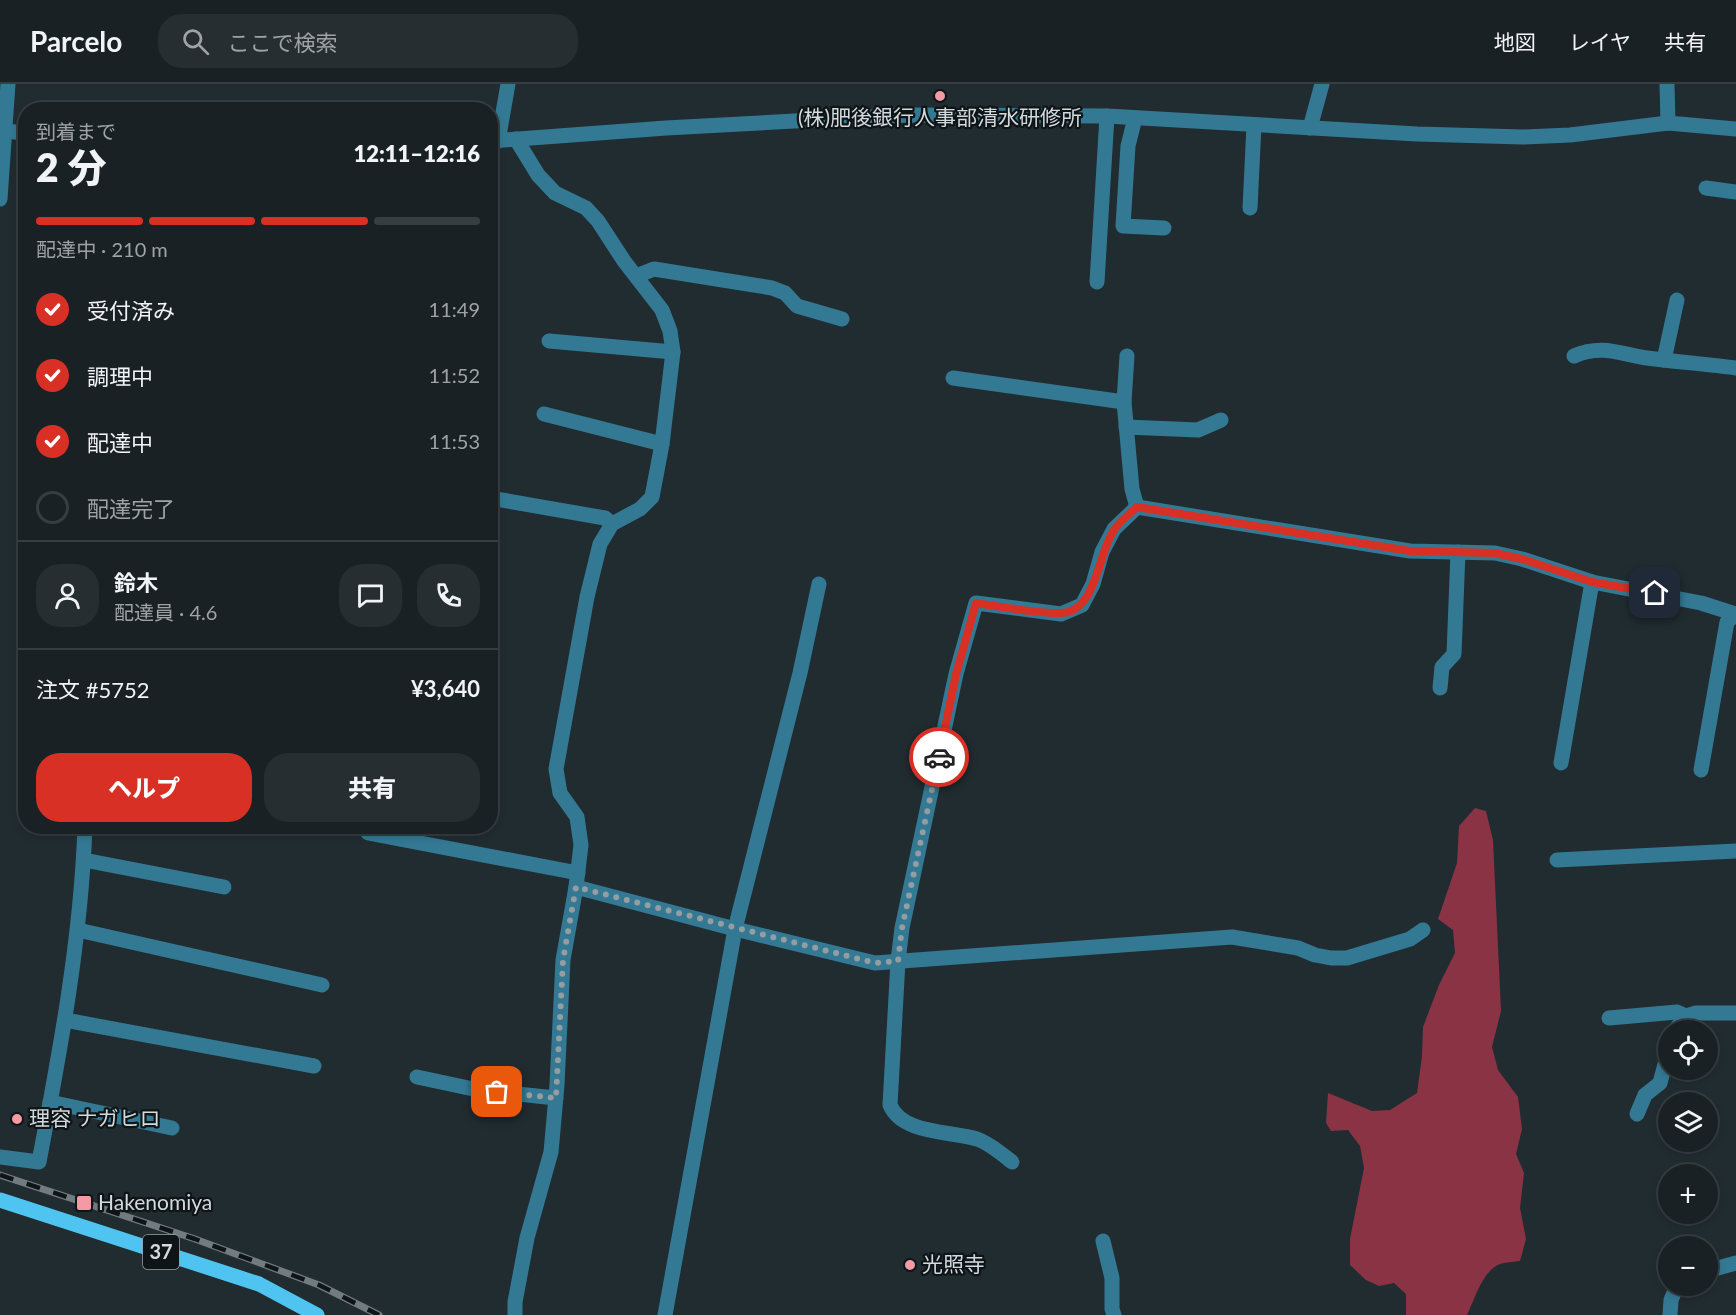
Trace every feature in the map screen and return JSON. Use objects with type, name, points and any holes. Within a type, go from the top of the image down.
[{"type":"main road","name":"37","points":[[0,1200],[259,1284],[317,1315]]},
{"type":"street","points":[[0,199],[8,84]]},
{"type":"street","points":[[498,125],[508,84]]},
{"type":"street","points":[[1310,128],[1322,84]]},
{"type":"street","points":[[1667,84],[1668,123]]},
{"type":"street","points":[[498,141],[666,128],[905,115],[1107,116],[1418,134],[1523,137],[1570,135],[1668,123],[1736,129]]},
{"type":"street","points":[[1098,282],[1107,116]]},
{"type":"street","points":[[1135,117],[1128,146],[1124,226],[1164,228]]},
{"type":"street","points":[[1250,208],[1254,125]]},
{"type":"street","points":[[5,131],[18,133]]},
{"type":"street","points":[[515,1315],[515,1302],[527,1238],[551,1152],[563,960],[581,845],[577,817],[560,793],[556,769],[586,597],[600,544],[612,524],[640,509],[652,497],[662,444],[673,352],[662,310],[624,261],[598,221],[586,208],[555,193],[538,175],[516,140]]},
{"type":"street","points":[[1706,188],[1736,192]]},
{"type":"street","points":[[636,276],[654,269],[771,288],[785,293],[796,306],[842,319]]},
{"type":"street","points":[[1664,360],[1677,300]]},
{"type":"street","points":[[549,341],[673,352]]},
{"type":"street","points":[[1574,356],[1588,350],[1604,350],[1664,360],[1736,368]]},
{"type":"street","points":[[1127,356],[1124,402],[1132,489],[1137,507]]},
{"type":"street","points":[[954,378],[1124,402]]},
{"type":"street","points":[[544,414],[662,444]]},
{"type":"street","points":[[1126,427],[1198,430],[1221,420]]},
{"type":"street","points":[[498,499],[605,518],[612,524]]},
{"type":"street","points":[[1137,507],[1410,551],[1495,553],[1522,559],[1592,582],[1701,603],[1736,614]]},
{"type":"street","points":[[1012,1162],[979,1140],[906,1124],[894,1114],[890,1105],[902,928],[956,674],[976,603],[1062,614],[1082,606],[1093,584],[1102,552],[1114,530],[1137,507]]},
{"type":"street","points":[[1440,688],[1442,667],[1454,654],[1458,552]]},
{"type":"street","points":[[1561,763],[1592,582]]},
{"type":"street","points":[[665,1315],[735,929],[800,673],[819,584]]},
{"type":"street","points":[[1701,770],[1727,622],[1736,614]]},
{"type":"street","points":[[0,1157],[39,1162],[65,1020],[78,930],[85,834]]},
{"type":"street","points":[[372,834],[577,880],[735,929],[875,963],[1232,937],[1298,948],[1331,958],[1347,958],[1410,939],[1423,930]]},
{"type":"street","points":[[1557,860],[1736,850]]},
{"type":"street","points":[[84,860],[224,886]]},
{"type":"street","points":[[78,930],[322,985]]},
{"type":"street","points":[[1609,1018],[1677,1012],[1686,1016]]},
{"type":"street","points":[[1683,1020],[1686,1016],[1696,1013],[1736,1013]]},
{"type":"street","points":[[65,1020],[314,1066]]},
{"type":"street","points":[[417,1077],[478,1090],[556,1098]]},
{"type":"street","points":[[1637,1114],[1646,1095],[1661,1080]]},
{"type":"street","points":[[50,1102],[172,1128]]},
{"type":"street","points":[[1103,1241],[1112,1278],[1114,1315]]},
{"type":"street","points":[[1718,1268],[1736,1263]]},
{"type":"street","points":[[1670,1315],[1673,1296]]},
{"type":"shaded area","points":[[1475,808],[1486,811],[1493,840],[1501,1011],[1492,1047],[1498,1070],[1518,1097],[1522,1129],[1516,1154],[1524,1173],[1520,1208],[1526,1239],[1520,1261],[1500,1264],[1488,1273],[1467,1315],[1406,1315],[1406,1294],[1394,1283],[1379,1286],[1366,1280],[1350,1265],[1350,1239],[1364,1168],[1360,1146],[1348,1130],[1331,1131],[1326,1123],[1328,1093],[1372,1111],[1390,1110],[1417,1093],[1423,1027],[1439,985],[1455,953],[1453,930],[1438,919],[1457,863],[1459,826]]},
{"type":"railway","points":[[0,1175],[195,1239],[319,1285],[379,1315]]},
{"type":"way so far","points":[[497,1092],[556,1098],[563,960],[576,887],[875,963],[898,961],[902,928],[939,757]]},
{"type":"place","name":"(株)肥後銀行人事部清水研修所","points":[[940,96]]},
{"type":"place","name":"理容 ナガヒロ","points":[[17,1119]]},
{"type":"place","name":"Hakenomiya","points":[[84,1203]]},
{"type":"place","name":"光照寺","points":[[910,1265]]},
{"type":"route","points":[[939,757],[956,674],[976,603],[1062,614],[1082,606],[1093,584],[1102,552],[1114,530],[1137,507],[1410,551],[1495,553],[1522,559],[1592,582],[1655,593]]}]
